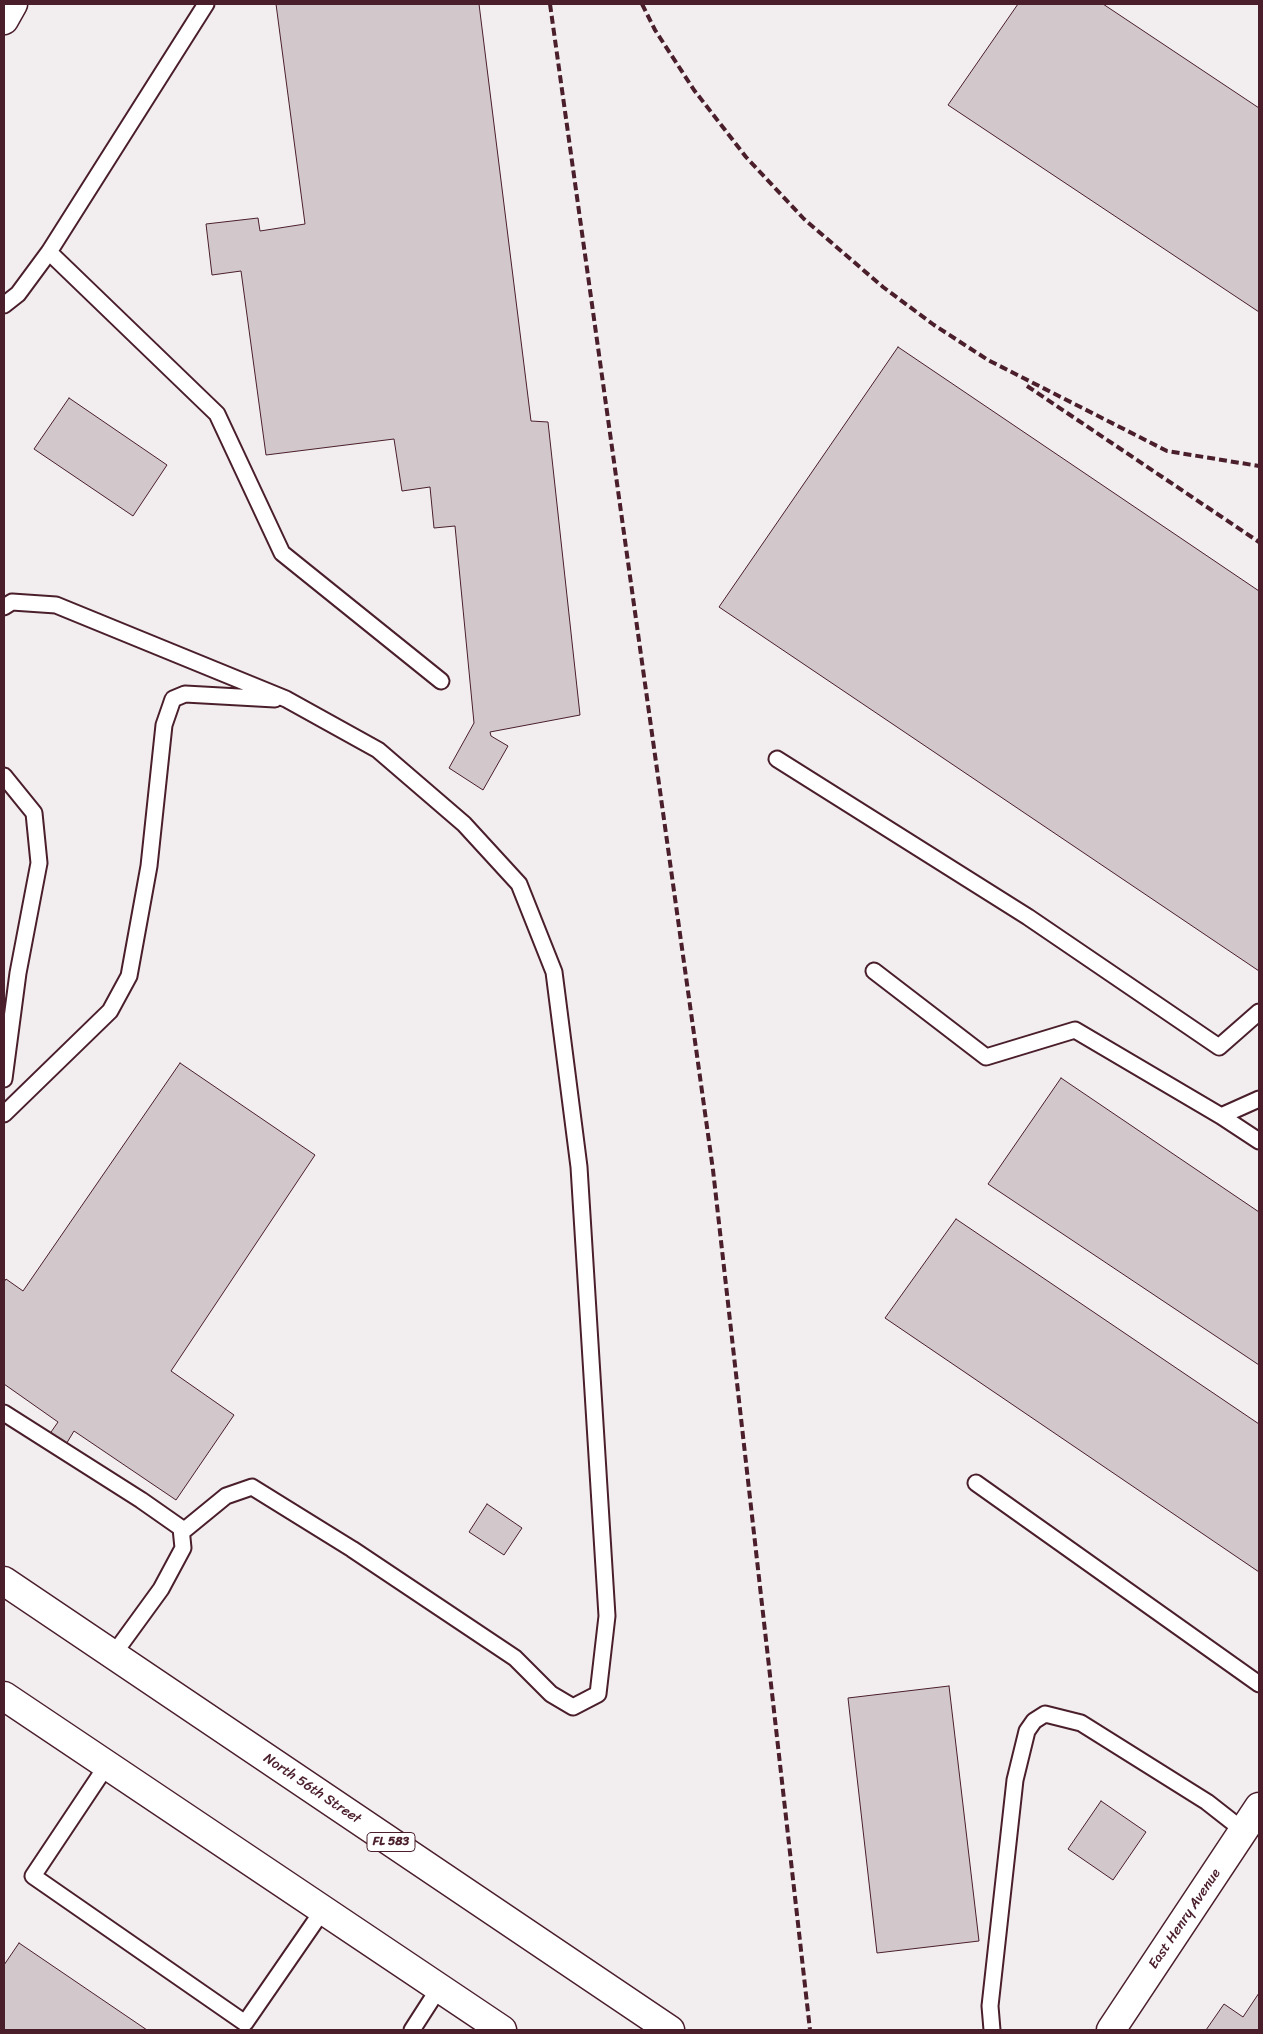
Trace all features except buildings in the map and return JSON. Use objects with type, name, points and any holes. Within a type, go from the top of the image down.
[{"type":"main road","points":[[4,20],[13,4]]},
{"type":"main road","name":"North 56th Street","points":[[4,1581],[670,2030]]},
{"type":"main road","points":[[4,1696],[502,2030]]},
{"type":"main road","name":"East Henry Avenue","points":[[1111,2030],[1259,1807]]},
{"type":"lane","points":[[4,305],[18,294],[49,252],[206,4]]},
{"type":"lane","points":[[49,252],[217,414],[282,553],[442,681]]},
{"type":"lane","points":[[4,607],[12,602],[56,605],[286,699],[378,750],[464,824],[519,884],[554,972],[579,1167],[607,1616],[598,1694],[574,1707],[551,1694],[515,1658],[352,1549],[252,1488],[226,1496],[182,1532]]},
{"type":"lane","points":[[4,1114],[110,1011],[129,976],[149,866],[164,724],[173,699],[185,694],[286,699]]},
{"type":"lane","points":[[777,759],[1028,917],[1218,1047],[1259,1012]]},
{"type":"lane","points":[[4,776],[34,813],[39,863],[18,973],[4,1079]]},
{"type":"lane","points":[[874,971],[986,1056],[1075,1030],[1222,1116],[1259,1141]]},
{"type":"lane","points":[[1222,1116],[1259,1100]]},
{"type":"lane","points":[[4,1413],[141,1500],[181,1528],[183,1548],[161,1589],[114,1655]]},
{"type":"lane","points":[[976,1483],[1259,1684]]},
{"type":"lane","points":[[992,2030],[990,2006],[1015,1780],[1027,1731],[1034,1721],[1045,1714],[1081,1723],[1207,1802],[1244,1831]]},
{"type":"lane","points":[[107,1765],[33,1876],[245,2023],[323,1910]]},
{"type":"lane","points":[[412,2030],[439,1988]]},
{"type":"shaded area","points":[[4,4],[1259,4],[1259,2030],[4,2030]]},
{"type":"railway","points":[[550,4],[713,1170],[810,2030]]},
{"type":"railway","points":[[642,4],[655,30],[694,90],[746,157],[804,219],[883,287],[934,325],[988,360],[1167,451],[1259,466]]},
{"type":"railway","points":[[1027,386],[1259,542]]}]
